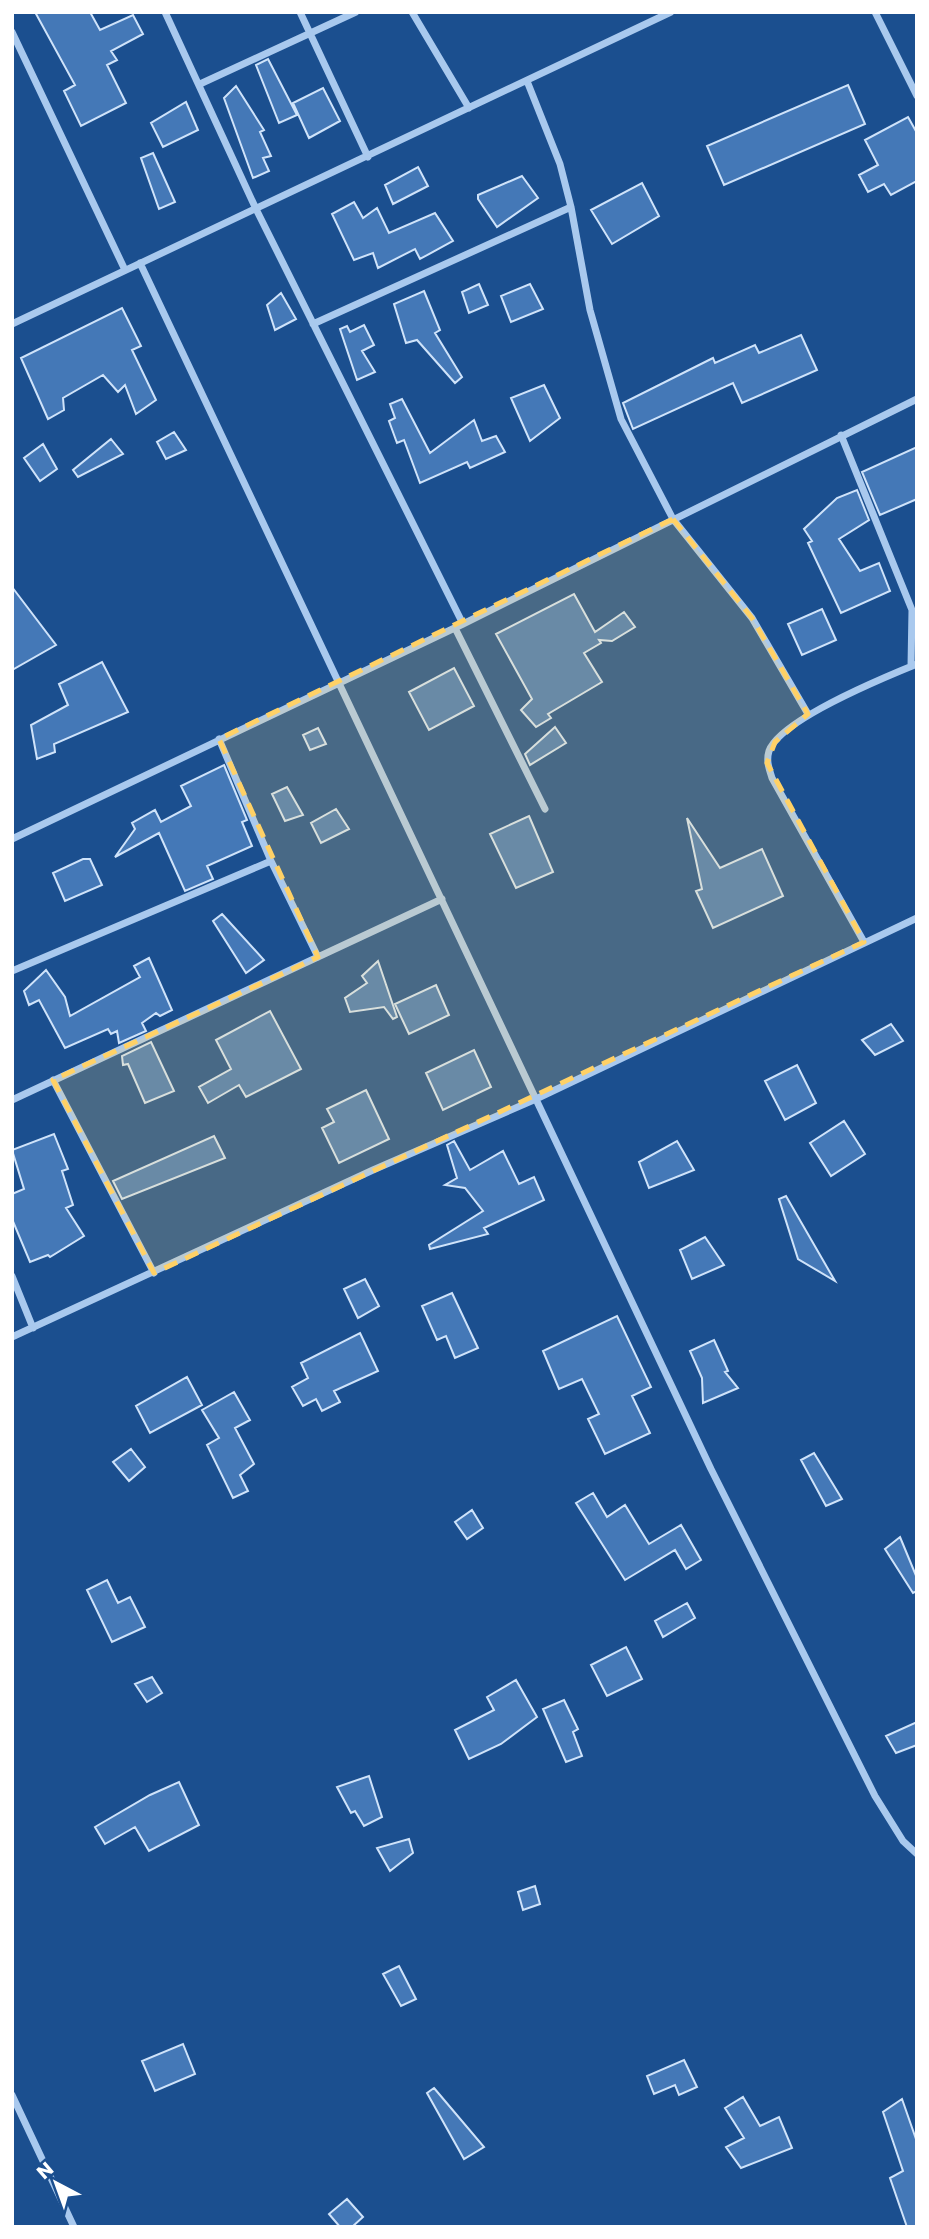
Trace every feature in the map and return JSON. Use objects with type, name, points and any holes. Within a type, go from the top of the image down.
[{"type":"street","points":[[165,12],[256,209],[463,624]]},
{"type":"street","points":[[300,12],[368,158]]},
{"type":"street","points":[[200,84],[356,12]]},
{"type":"street","points":[[412,12],[470,108]]},
{"type":"street","points":[[12,324],[368,158],[671,12]]},
{"type":"street","points":[[875,12],[917,96]]},
{"type":"street","points":[[12,32],[125,270]]},
{"type":"street","points":[[527,81],[560,164],[571,207],[590,310],[621,419],[673,519],[751,618],[808,714]]},
{"type":"street","points":[[313,324],[571,207]]},
{"type":"street","points":[[140,263],[229,457],[442,899],[711,1469],[875,1796],[903,1841],[917,1854]]},
{"type":"street","points":[[12,839],[455,628],[917,399]]},
{"type":"street","points":[[841,435],[912,610],[914,665],[808,714],[775,742],[769,750],[767,763],[864,942]]},
{"type":"street","points":[[455,628],[545,809]]},
{"type":"street","points":[[219,739],[271,861],[318,957]]},
{"type":"street","points":[[12,971],[271,861]]},
{"type":"street","points":[[12,1100],[442,899]]},
{"type":"street","points":[[12,1337],[373,1170],[536,1099],[917,918]]},
{"type":"street","points":[[53,1080],[154,1273]]},
{"type":"street","points":[[12,1276],[33,1328]]},
{"type":"street","points":[[12,2095],[74,2227]]},
{"type":"highlighted area","points":[[673,519],[752,618],[808,714],[775,742],[767,763],[864,942],[154,1273],[53,1080],[318,957],[219,739]]},
{"type":"building","points":[[35,12],[90,12],[100,30],[133,15],[143,34],[111,51],[117,60],[107,65],[126,103],[81,126],[64,91],[75,85]]},
{"type":"building","points":[[268,59],[297,115],[279,123],[256,65]]},
{"type":"building","points":[[848,85],[865,124],[724,185],[707,146]]},
{"type":"building","points":[[236,86],[264,130],[260,132],[271,156],[263,158],[269,171],[253,178],[224,98]]},
{"type":"building","points":[[323,88],[340,121],[309,138],[293,103]]},
{"type":"building","points":[[186,102],[198,130],[163,147],[151,123]]},
{"type":"building","points":[[908,117],[917,133],[917,181],[891,195],[884,184],[868,192],[859,175],[878,165],[865,140]]},
{"type":"building","points":[[153,153],[175,202],[159,209],[141,158]]},
{"type":"building","points":[[418,167],[428,186],[393,204],[385,185]]},
{"type":"building","points":[[522,176],[538,198],[497,227],[478,195]]},
{"type":"building","points":[[642,183],[659,216],[612,244],[591,210]]},
{"type":"building","points":[[354,202],[363,218],[377,208],[389,233],[435,213],[453,241],[420,259],[415,249],[378,268],[373,253],[354,260],[332,214]]},
{"type":"building","points":[[479,284],[488,305],[469,313],[462,292]]},
{"type":"building","points":[[530,284],[543,309],[511,322],[501,296]]},
{"type":"building","points":[[424,291],[440,330],[435,333],[462,377],[455,383],[417,340],[406,343],[394,304]]},
{"type":"building","points":[[281,293],[296,319],[275,330],[267,305]]},
{"type":"building","points":[[122,308],[141,346],[132,350],[156,400],[136,414],[125,385],[118,392],[103,375],[63,398],[64,410],[48,419],[21,358]]},
{"type":"building","points":[[364,325],[374,345],[362,351],[375,372],[357,380],[340,329],[347,326],[350,332]]},
{"type":"building","points":[[801,335],[817,370],[742,403],[733,383],[633,429],[623,403],[713,358],[715,363],[755,345],[759,353]]},
{"type":"building","points":[[544,385],[560,418],[530,441],[511,398]]},
{"type":"building","points":[[402,399],[430,453],[474,420],[482,441],[496,436],[505,452],[470,468],[467,462],[420,483],[404,440],[397,443],[389,421],[395,418],[390,404]]},
{"type":"building","points":[[174,432],[186,450],[166,459],[157,442]]},
{"type":"building","points":[[111,439],[123,454],[78,477],[73,470]]},
{"type":"building","points":[[43,444],[57,469],[40,481],[24,458]]},
{"type":"building","points":[[917,447],[917,499],[880,515],[862,472]]},
{"type":"building","points":[[857,490],[869,520],[839,539],[860,571],[879,563],[890,591],[841,613],[808,543],[812,541],[804,529],[837,498]]},
{"type":"building","points":[[12,587],[56,645],[12,670]]},
{"type":"building","points":[[574,594],[595,632],[624,612],[635,627],[612,641],[599,640],[601,643],[584,653],[602,682],[548,714],[551,718],[536,727],[521,710],[532,699],[496,634]]},
{"type":"building","points":[[822,609],[836,640],[802,655],[788,624]]},
{"type":"building","points":[[102,662],[128,712],[54,744],[55,752],[37,759],[31,725],[68,705],[59,684]]},
{"type":"building","points":[[454,668],[474,706],[429,730],[409,692]]},
{"type":"building","points":[[555,727],[566,743],[530,765],[525,754]]},
{"type":"building","points":[[318,728],[326,744],[310,750],[303,735]]},
{"type":"building","points":[[224,765],[247,820],[242,822],[252,846],[207,866],[213,879],[185,891],[159,833],[115,857],[135,829],[132,823],[155,810],[161,822],[191,806],[181,786]]},
{"type":"building","points":[[287,787],[303,815],[285,821],[272,794]]},
{"type":"building","points":[[336,809],[349,829],[321,843],[311,823]]},
{"type":"building","points":[[529,816],[553,872],[516,888],[490,834]]},
{"type":"building","points":[[687,818],[720,868],[762,849],[783,896],[713,928],[696,891],[702,889]]},
{"type":"building","points":[[83,859],[90,859],[102,885],[65,901],[53,873]]},
{"type":"building","points":[[222,914],[264,960],[246,973],[213,921]]},
{"type":"building","points":[[149,958],[172,1010],[160,1016],[156,1013],[142,1023],[146,1031],[119,1043],[117,1031],[111,1034],[108,1029],[65,1048],[39,1000],[29,1005],[24,991],[46,970],[65,997],[70,1016],[140,977],[134,966]]},
{"type":"building","points":[[378,961],[397,1017],[393,1019],[384,1007],[350,1012],[345,998],[367,983],[362,976]]},
{"type":"building","points":[[436,985],[449,1015],[409,1034],[395,1004]]},
{"type":"building","points":[[270,1011],[301,1069],[246,1097],[239,1085],[208,1103],[199,1087],[231,1069],[216,1040]]},
{"type":"building","points":[[891,1024],[903,1041],[875,1055],[862,1040]]},
{"type":"building","points":[[151,1042],[174,1091],[145,1103],[128,1064],[123,1065],[122,1056]]},
{"type":"building","points":[[474,1050],[491,1087],[443,1110],[426,1073]]},
{"type":"building","points":[[797,1065],[816,1103],[785,1120],[765,1081]]},
{"type":"building","points":[[366,1090],[389,1139],[339,1163],[322,1128],[334,1122],[327,1109]]},
{"type":"building","points":[[844,1121],[865,1154],[831,1176],[810,1143]]},
{"type":"building","points":[[54,1134],[68,1169],[62,1171],[73,1205],[66,1208],[84,1236],[50,1257],[48,1255],[30,1262],[12,1219],[12,1194],[24,1189],[12,1150]]},
{"type":"building","points":[[214,1136],[225,1158],[122,1199],[113,1181]]},
{"type":"building","points":[[454,1141],[470,1170],[503,1151],[519,1184],[534,1177],[544,1200],[484,1228],[488,1234],[430,1249],[429,1245],[483,1211],[465,1188],[445,1185],[457,1178],[447,1145]]},
{"type":"building","points":[[677,1141],[694,1170],[649,1188],[639,1162]]},
{"type":"building","points":[[786,1196],[835,1281],[798,1259],[779,1199]]},
{"type":"building","points":[[705,1237],[724,1265],[692,1279],[680,1250]]},
{"type":"building","points":[[365,1279],[379,1306],[358,1318],[344,1289]]},
{"type":"building","points":[[452,1293],[478,1348],[455,1358],[446,1336],[437,1340],[422,1306]]},
{"type":"building","points":[[617,1316],[651,1387],[632,1396],[650,1433],[605,1454],[588,1419],[599,1414],[582,1379],[559,1389],[543,1351]]},
{"type":"building","points":[[360,1333],[378,1371],[334,1391],[340,1402],[322,1411],[316,1399],[303,1406],[292,1387],[308,1378],[301,1363]]},
{"type":"building","points":[[714,1340],[728,1371],[725,1372],[738,1388],[703,1403],[702,1378],[690,1351]]},
{"type":"building","points":[[187,1377],[202,1405],[150,1433],[136,1406]]},
{"type":"building","points":[[234,1392],[250,1420],[235,1428],[254,1464],[240,1475],[248,1491],[233,1498],[207,1445],[219,1438],[202,1410]]},
{"type":"building","points":[[131,1449],[145,1467],[129,1481],[113,1462]]},
{"type":"building","points":[[814,1453],[842,1499],[826,1506],[801,1460]]},
{"type":"building","points":[[593,1493],[607,1517],[625,1505],[649,1544],[681,1525],[701,1560],[686,1569],[675,1550],[625,1580],[576,1503]]},
{"type":"building","points":[[472,1510],[483,1528],[467,1539],[455,1522]]},
{"type":"building","points":[[900,1537],[917,1578],[917,1591],[913,1593],[885,1549]]},
{"type":"building","points":[[107,1580],[118,1603],[130,1597],[145,1627],[112,1642],[87,1590]]},
{"type":"building","points":[[687,1603],[695,1618],[663,1637],[655,1621]]},
{"type":"building","points":[[626,1647],[642,1679],[607,1696],[591,1665]]},
{"type":"building","points":[[152,1677],[162,1693],[147,1702],[135,1684]]},
{"type":"building","points":[[516,1680],[537,1717],[501,1744],[469,1759],[455,1730],[494,1710],[487,1697]]},
{"type":"building","points":[[564,1700],[578,1729],[573,1732],[582,1756],[566,1762],[543,1709]]},
{"type":"building","points":[[917,1722],[917,1745],[896,1753],[886,1736]]},
{"type":"building","points":[[369,1776],[382,1817],[364,1826],[355,1811],[351,1813],[337,1787]]},
{"type":"building","points":[[179,1782],[199,1825],[149,1851],[135,1827],[105,1844],[95,1827],[150,1795]]},
{"type":"building","points":[[409,1839],[413,1853],[390,1871],[377,1848]]},
{"type":"building","points":[[535,1886],[540,1904],[523,1910],[518,1892]]},
{"type":"building","points":[[399,1966],[416,1999],[401,2006],[383,1974]]},
{"type":"building","points":[[183,2044],[195,2074],[155,2091],[142,2061]]},
{"type":"building","points":[[684,2060],[697,2087],[679,2095],[675,2085],[654,2094],[647,2076]]},
{"type":"building","points":[[434,2088],[484,2147],[464,2159],[427,2093]]},
{"type":"building","points":[[743,2097],[760,2126],[779,2117],[792,2148],[741,2168],[726,2147],[744,2138],[725,2108]]},
{"type":"building","points":[[902,2099],[917,2142],[917,2227],[907,2227],[890,2178],[903,2171],[883,2112]]},
{"type":"building","points":[[347,2199],[363,2217],[352,2227],[340,2227],[329,2214]]}]
